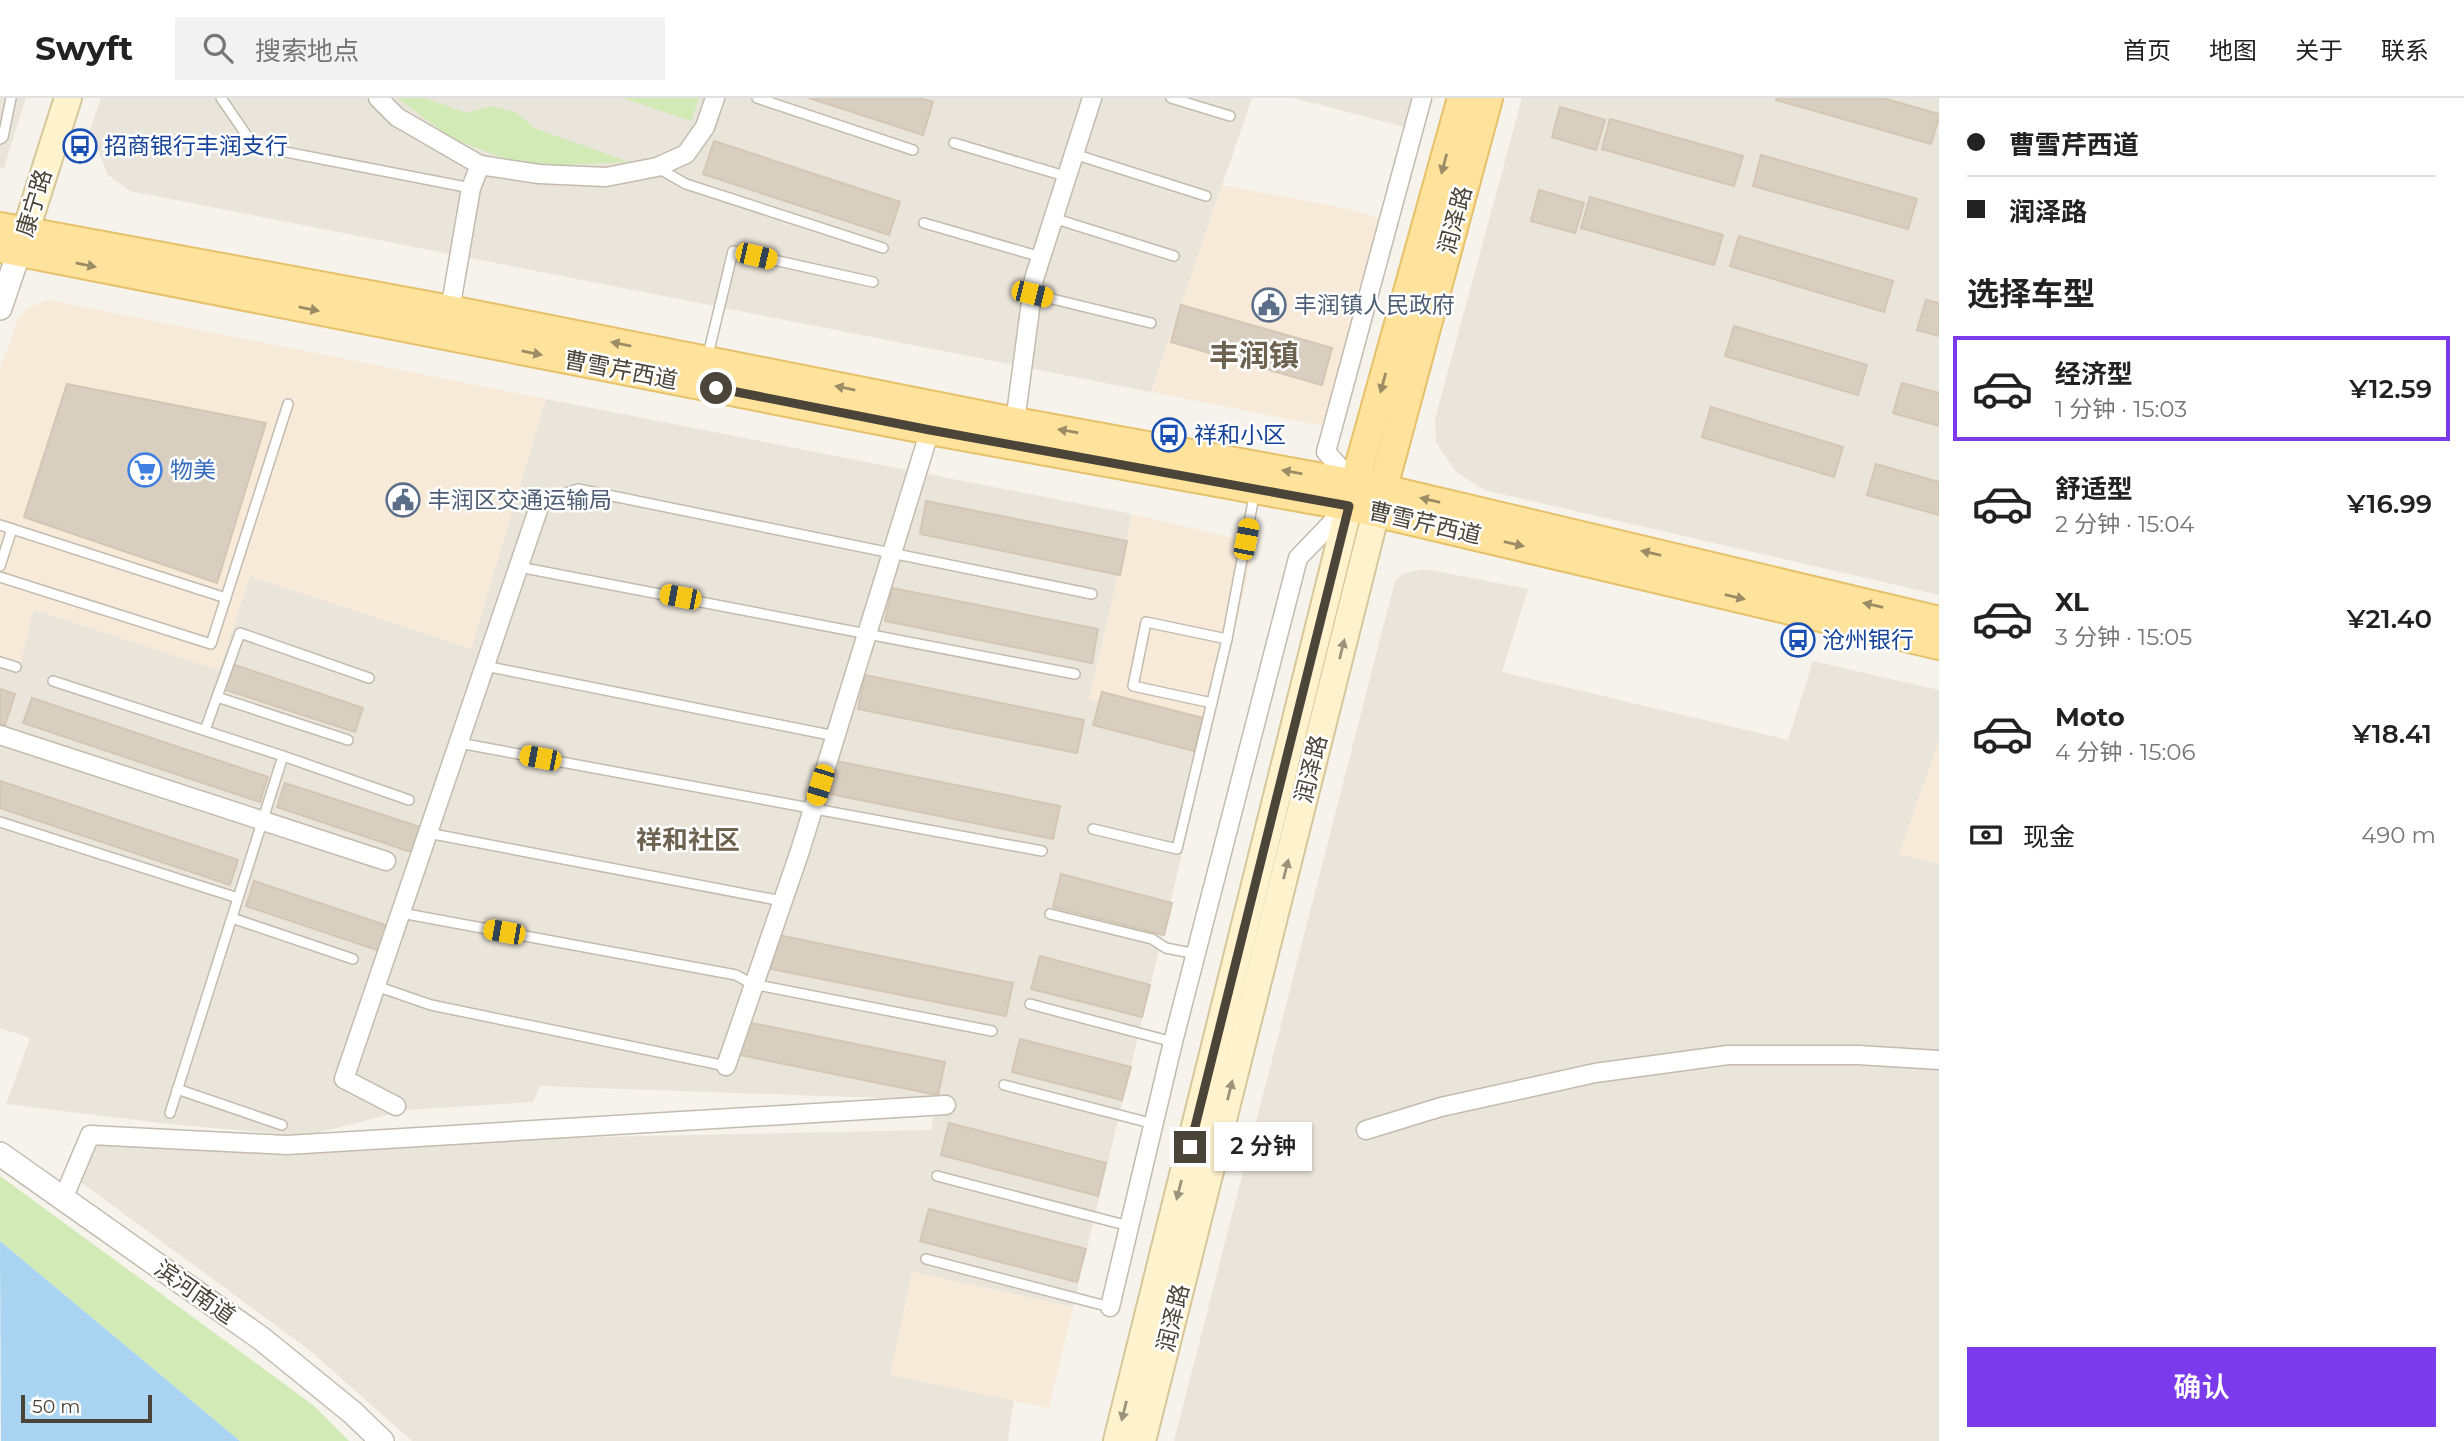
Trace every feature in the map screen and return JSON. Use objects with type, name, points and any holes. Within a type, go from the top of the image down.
[{"type":"main road","name":"康宁路","points":[[11,240],[68,98]]},
{"type":"main road","name":"润泽路","points":[[1117,1441],[1352,495],[1462,98]]},
{"type":"main road","name":"润泽路","points":[[1142,1441],[1379,500],[1488,98]]},
{"type":"main road","name":"曹雪芹西道","points":[[11,240],[450,310],[706,360],[1015,422],[1939,621]]},
{"type":"main road","name":"曹雪芹西道","points":[[11,240],[930,430],[1256,489],[1352,495]]},
{"type":"main road","name":"曹雪芹西道","points":[[1379,500],[1939,645]]},
{"type":"street","points":[[378,98],[397,117],[480,165],[539,174],[606,177],[657,167],[686,154],[705,127],[715,98]]},
{"type":"street","points":[[1015,422],[1032,294],[1041,257],[1092,98]]},
{"type":"street","points":[[1110,1307],[1173,1042],[1298,558],[1352,495],[1326,452],[1422,98]]},
{"type":"street","points":[[450,310],[471,188],[480,165]]},
{"type":"street","name":"康宁路","points":[[0,308],[11,240]]},
{"type":"street","points":[[726,1066],[813,809],[930,430]]},
{"type":"street","points":[[396,1106],[344,1079],[541,501]]},
{"type":"street","points":[[0,735],[386,862]]},
{"type":"street","points":[[1366,1130],[1441,1107],[1595,1073],[1728,1055],[1858,1055],[1939,1060]]},
{"type":"street","points":[[62,1199],[90,1135],[287,1145],[946,1105]]},
{"type":"street","name":"滨河南道","points":[[0,1154],[262,1339],[353,1413],[382,1441]]},
{"type":"lane","points":[[0,139],[3,137],[11,98]]},
{"type":"lane","points":[[221,98],[254,146],[471,188]]},
{"type":"lane","points":[[757,98],[913,150]]},
{"type":"lane","points":[[1171,98],[1230,116]]},
{"type":"lane","points":[[954,143],[1068,177]]},
{"type":"lane","points":[[1074,154],[1206,196]]},
{"type":"lane","points":[[657,167],[686,184],[883,248]]},
{"type":"lane","points":[[1054,218],[1174,256]]},
{"type":"lane","points":[[924,223],[1041,257]]},
{"type":"lane","points":[[706,360],[733,251],[873,282]]},
{"type":"lane","points":[[1032,294],[1150,323]]},
{"type":"lane","points":[[0,577],[211,644],[288,404]]},
{"type":"lane","points":[[541,501],[578,489],[1092,594]]},
{"type":"lane","points":[[1093,829],[1177,849],[1227,639],[1256,489]]},
{"type":"lane","points":[[0,525],[226,598]]},
{"type":"lane","points":[[0,566],[12,529]]},
{"type":"lane","points":[[520,567],[1075,674]]},
{"type":"lane","points":[[1212,703],[1132,686],[1146,622],[1227,639]]},
{"type":"lane","points":[[205,730],[240,633],[369,678]]},
{"type":"lane","points":[[0,662],[16,667]]},
{"type":"lane","points":[[485,666],[835,736]]},
{"type":"lane","points":[[53,681],[284,756],[408,800]]},
{"type":"lane","points":[[217,697],[348,740]]},
{"type":"lane","points":[[458,743],[1042,851]]},
{"type":"lane","points":[[170,1113],[284,756]]},
{"type":"lane","points":[[0,822],[238,898]]},
{"type":"lane","points":[[428,833],[782,901]]},
{"type":"lane","points":[[401,914],[736,975],[752,984],[992,1031]]},
{"type":"lane","points":[[1050,914],[1152,939],[1166,948],[1196,954]]},
{"type":"lane","points":[[232,918],[353,959]]},
{"type":"lane","points":[[376,986],[431,1005],[726,1066]]},
{"type":"lane","points":[[1030,1004],[1173,1042]]},
{"type":"lane","points":[[1004,1084],[1154,1124]]},
{"type":"lane","points":[[177,1090],[282,1125]]},
{"type":"lane","points":[[937,1176],[1129,1226]]},
{"type":"lane","points":[[926,1259],[1110,1307]]},
{"type":"shaded area","points":[[0,98],[26,98],[4,168],[0,168]]},
{"type":"shaded area","points":[[101,98],[1252,98],[1151,392],[130,191],[108,175],[90,130]]},
{"type":"shaded area","points":[[1293,98],[1413,98],[1405,127]]},
{"type":"shaded area","points":[[1522,98],[1939,98],[1939,595],[1484,490],[1455,471],[1436,442],[1435,419]]},
{"type":"shaded area","name":"丰润镇人民政府","points":[[1222,185],[1349,209],[1380,218],[1324,426],[1151,392]]},
{"type":"shaded area","points":[[49,300],[546,399],[471,649],[250,576],[219,670],[34,609],[20,665],[0,658],[0,369],[18,319],[28,308]]},
{"type":"shaded area","points":[[546,399],[1132,514],[1089,700],[1212,729],[1073,1307],[912,1272],[891,1375],[1014,1400],[1008,1441],[412,1441],[308,1349],[78,1180],[100,1140],[371,1142],[931,1130],[936,1100],[540,1086],[533,1102],[407,1110],[305,1136],[169,1124],[6,1104],[30,1038],[0,1028],[0,658],[20,664],[33,609],[219,670],[250,576],[471,649]]},
{"type":"shaded area","points":[[1132,514],[1255,543],[1212,729],[1089,700]]},
{"type":"shaded area","points":[[1425,569],[1528,589],[1502,672],[1788,740],[1813,661],[1939,690],[1939,741],[1899,854],[1939,864],[1939,1441],[1174,1441],[1395,581],[1404,573]]},
{"type":"shaded area","points":[[1939,741],[1939,864],[1899,854]]},
{"type":"shaded area","points":[[912,1272],[1073,1307],[1049,1408],[890,1375]]},
{"type":"green space","points":[[397,98],[425,98],[467,113],[491,106],[517,113],[534,128],[629,162],[542,166],[500,157],[452,138]]},
{"type":"green space","points":[[623,98],[699,98],[691,121]]},
{"type":"green space","points":[[0,1176],[313,1405],[349,1441],[240,1441],[0,1241]]},
{"type":"water","points":[[0,1241],[240,1441],[1,1441]]},
{"type":"building","points":[[809,98],[920,98],[933,102],[923,135]]},
{"type":"building","points":[[1883,98],[1939,114],[1939,117],[1931,144],[1776,100]]},
{"type":"building","points":[[1560,107],[1605,120],[1596,150],[1552,137]]},
{"type":"building","points":[[1610,119],[1743,156],[1734,186],[1602,149]]},
{"type":"building","points":[[714,141],[900,202],[889,235],[703,174]]},
{"type":"building","points":[[1761,155],[1917,199],[1908,229],[1753,186]]},
{"type":"building","points":[[1539,190],[1584,203],[1575,233],[1531,221]]},
{"type":"building","points":[[1590,197],[1723,235],[1714,265],[1581,228]]},
{"type":"building","points":[[1739,236],[1893,281],[1884,312],[1730,266]]},
{"type":"building","points":[[1926,300],[1939,303],[1939,336],[1917,330]]},
{"type":"building","name":"丰润镇人民政府","points":[[1181,305],[1332,348],[1322,385],[1171,342]]},
{"type":"building","points":[[1734,326],[1867,365],[1858,395],[1725,356]]},
{"type":"building","points":[[1902,383],[1939,393],[1939,426],[1893,413]]},
{"type":"building","name":"物美","points":[[67,384],[266,423],[217,583],[24,517]]},
{"type":"building","points":[[1711,407],[1843,447],[1834,477],[1702,437]]},
{"type":"building","points":[[1876,464],[1939,482],[1939,515],[1867,495]]},
{"type":"building","points":[[926,501],[1127,541],[1120,575],[920,534]]},
{"type":"building","points":[[892,588],[1098,629],[1092,663],[885,621]]},
{"type":"building","points":[[232,664],[363,708],[355,732],[223,689]]},
{"type":"building","points":[[865,675],[1084,720],[1077,753],[858,709]]},
{"type":"building","points":[[0,689],[15,694],[5,725],[0,724]]},
{"type":"building","points":[[1102,692],[1203,718],[1194,751],[1093,725]]},
{"type":"building","points":[[32,698],[268,777],[260,802],[23,723]]},
{"type":"building","points":[[836,761],[1060,806],[1053,839],[830,794]]},
{"type":"building","points":[[0,781],[238,860],[230,885],[0,808]]},
{"type":"building","points":[[285,783],[420,827],[411,852],[277,807]]},
{"type":"building","points":[[1061,874],[1172,903],[1164,935],[1053,907]]},
{"type":"building","points":[[254,881],[388,926],[380,951],[246,906]]},
{"type":"building","points":[[778,935],[1013,983],[1006,1016],[771,969]]},
{"type":"building","points":[[1040,956],[1150,985],[1142,1017],[1031,989]]},
{"type":"building","points":[[747,1022],[945,1062],[938,1095],[740,1055]]},
{"type":"building","points":[[1020,1039],[1131,1067],[1122,1100],[1012,1072]]},
{"type":"building","points":[[949,1123],[1106,1163],[1098,1196],[941,1155]]},
{"type":"building","points":[[929,1209],[1086,1249],[1077,1282],[920,1241]]},
{"type":"place","name":"招商银行丰润支行","points":[[80,146]]},
{"type":"place","name":"丰润镇人民政府","points":[[1269,305]]},
{"type":"place","name":"祥和小区","points":[[1169,435]]},
{"type":"place","name":"物美","points":[[145,470]]},
{"type":"place","name":"丰润区交通运输局","points":[[403,500]]},
{"type":"place","name":"沧州银行","points":[[1798,640]]},
{"type":"district","name":"丰润镇","points":[[1254,356]]},
{"type":"district","name":"祥和社区","points":[[688,840]]},
{"type":"route","points":[[716,388],[1349,506],[1190,1147]]}]
